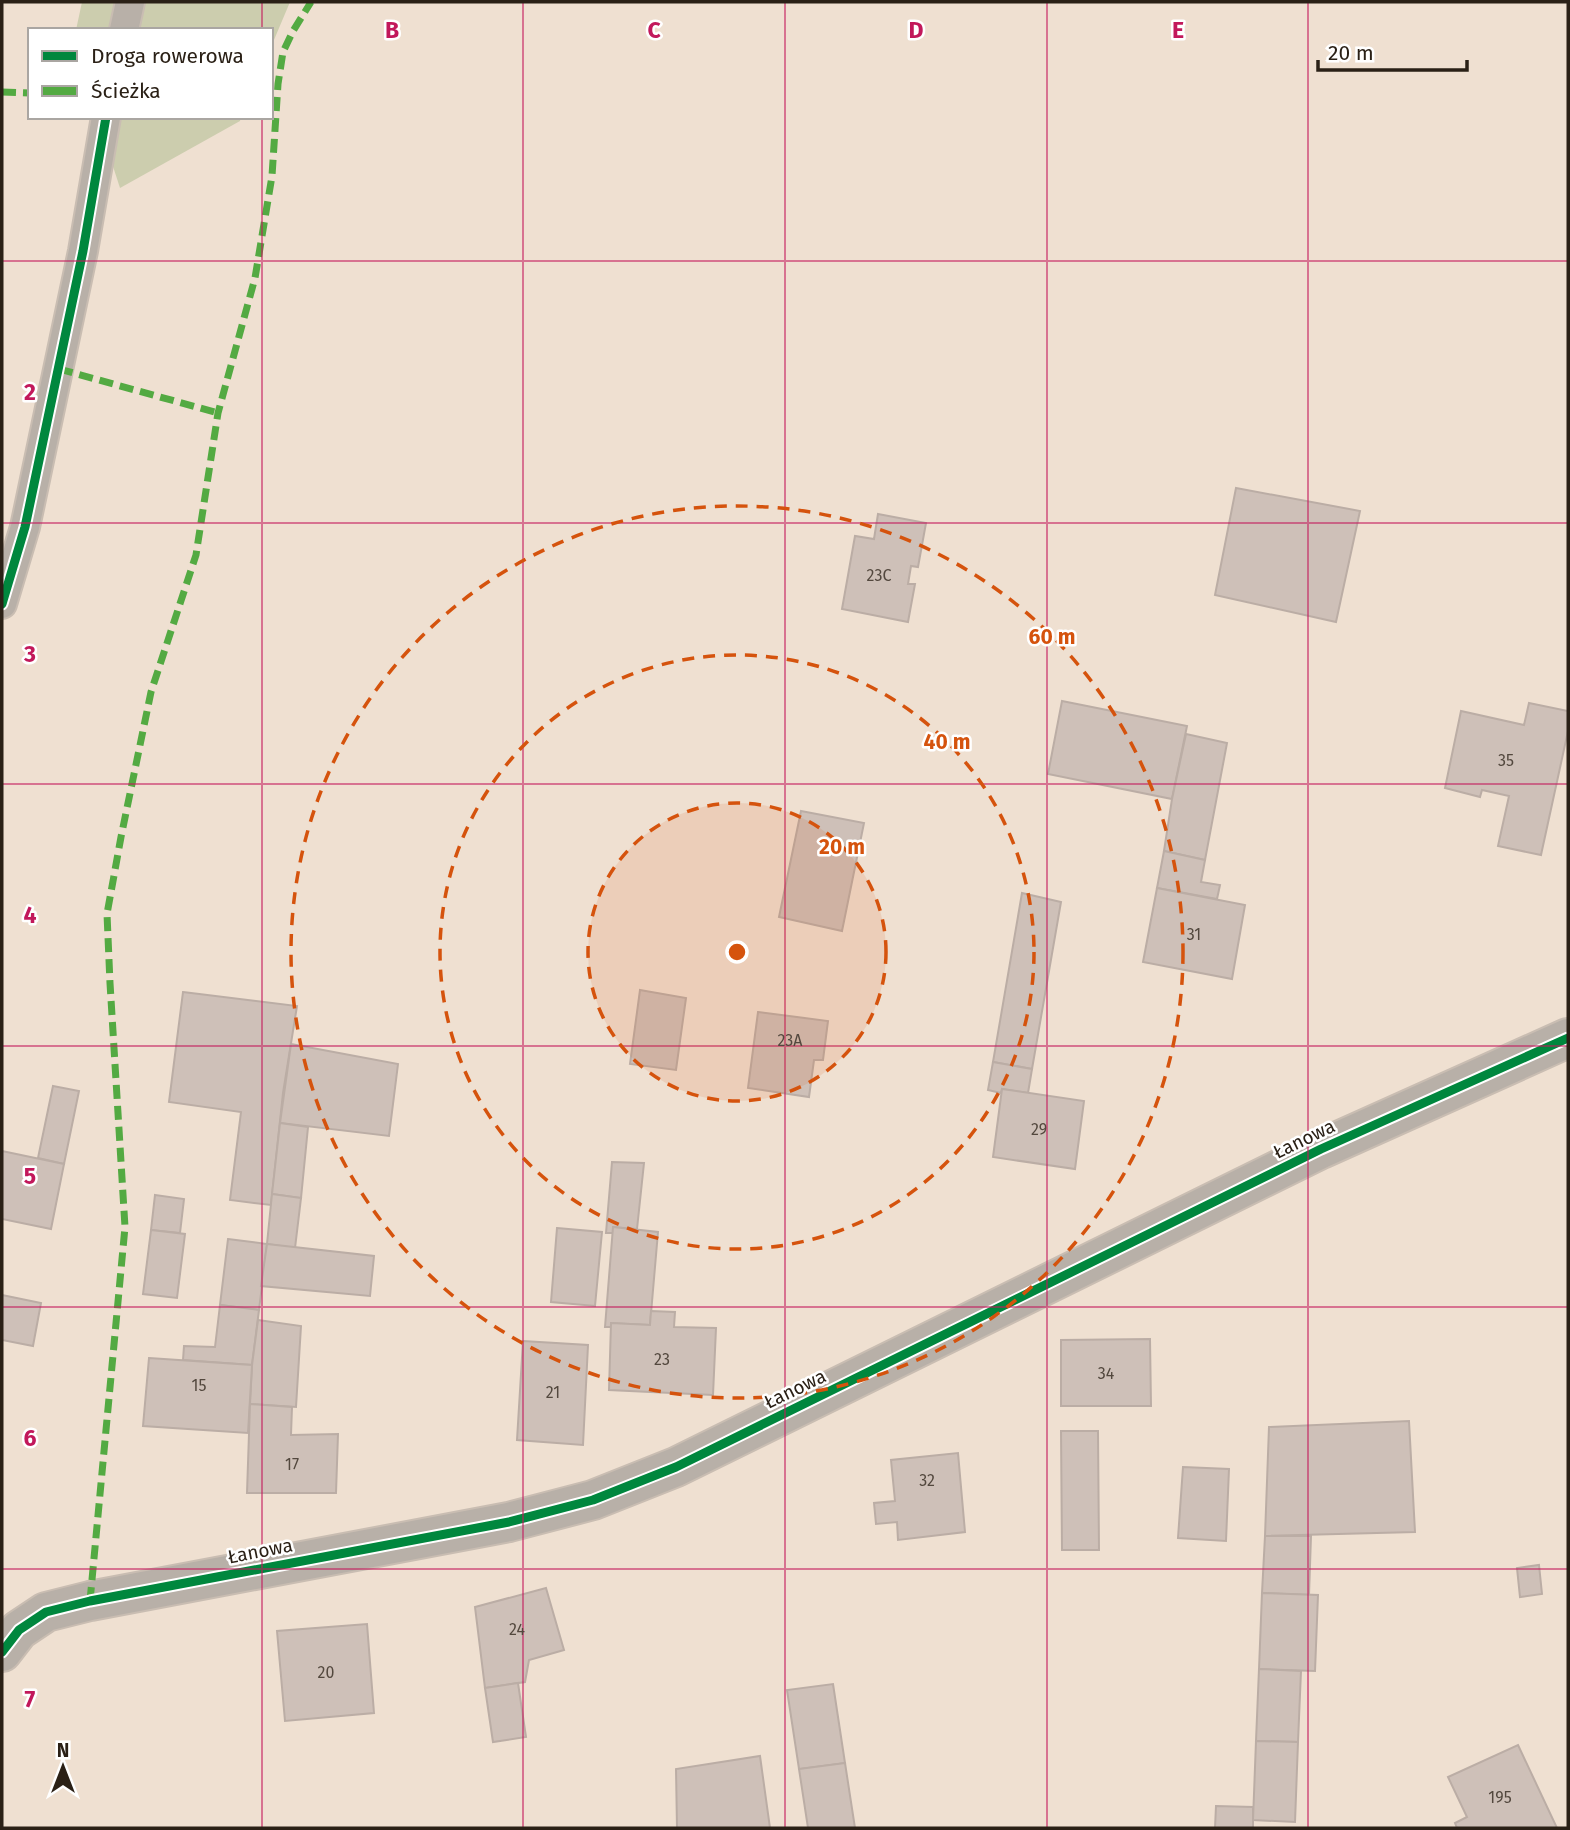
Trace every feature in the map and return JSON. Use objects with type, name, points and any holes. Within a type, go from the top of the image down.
[{"type":"street","name":"Łanowa","points":[[8,1634],[46,1612],[90,1601],[509,1522],[593,1500],[676,1467],[1321,1149],[1568,1038]]},
{"type":"lane","points":[[124,28],[130,2]]},
{"type":"lane","points":[[2,604],[25,527],[83,251],[106,119]]},
{"type":"green space","points":[[82,2],[290,2],[273,42],[273,28],[76,28]]},
{"type":"green space","points":[[98,119],[240,119],[240,121],[120,188]]},
{"type":"building","points":[[1236,488],[1360,511],[1336,622],[1215,595]]},
{"type":"building","points":[[878,514],[926,523],[918,567],[911,566],[908,584],[915,584],[908,622],[842,609],[855,536],[874,539]]},
{"type":"building","points":[[1062,701],[1187,726],[1172,799],[1048,774]]},
{"type":"building","points":[[1529,703],[1568,711],[1568,731],[1541,855],[1498,846],[1509,796],[1482,790],[1480,797],[1445,788],[1461,711],[1524,725]]},
{"type":"building","points":[[1186,734],[1227,743],[1205,860],[1164,851]]},
{"type":"building","points":[[801,811],[864,823],[842,931],[779,917]]},
{"type":"building","points":[[1164,851],[1205,860],[1201,882],[1220,885],[1217,899],[1157,888]]},
{"type":"building","points":[[1157,888],[1245,905],[1232,979],[1143,962]]},
{"type":"building","points":[[1022,893],[1061,902],[1032,1069],[993,1062]]},
{"type":"building","points":[[640,990],[686,998],[676,1070],[630,1064]]},
{"type":"building","points":[[183,992],[297,1006],[283,1093],[271,1205],[230,1200],[241,1112],[169,1102]]},
{"type":"building","points":[[758,1012],[828,1021],[823,1060],[814,1060],[809,1097],[748,1088]]},
{"type":"building","points":[[291,1044],[398,1064],[389,1136],[280,1123]]},
{"type":"building","points":[[993,1062],[1032,1069],[1028,1093],[988,1090]]},
{"type":"building","points":[[53,1086],[79,1091],[64,1164],[38,1158]]},
{"type":"building","points":[[1002,1089],[1084,1101],[1075,1169],[993,1157]]},
{"type":"building","points":[[280,1123],[308,1127],[301,1198],[272,1194]]},
{"type":"building","points":[[2,1151],[64,1164],[51,1229],[2,1219]]},
{"type":"building","points":[[612,1162],[644,1163],[637,1229],[613,1227],[613,1233],[606,1233]]},
{"type":"building","points":[[272,1194],[301,1198],[295,1248],[267,1244]]},
{"type":"building","points":[[155,1195],[184,1199],[180,1233],[151,1230]]},
{"type":"building","points":[[613,1227],[658,1232],[650,1325],[611,1323],[611,1327],[605,1327]]},
{"type":"building","points":[[557,1228],[602,1232],[595,1306],[551,1302]]},
{"type":"building","points":[[151,1230],[185,1234],[177,1298],[143,1294]]},
{"type":"building","points":[[228,1239],[267,1244],[259,1310],[220,1305]]},
{"type":"building","points":[[267,1244],[374,1256],[370,1296],[261,1286]]},
{"type":"building","points":[[2,1295],[41,1303],[33,1346],[2,1340]]},
{"type":"building","points":[[220,1305],[259,1310],[252,1365],[183,1360],[184,1346],[215,1347]]},
{"type":"building","points":[[651,1311],[675,1312],[674,1327],[716,1328],[713,1395],[609,1390],[611,1323],[650,1325]]},
{"type":"building","points":[[258,1320],[301,1326],[296,1407],[250,1404]]},
{"type":"building","points":[[1150,1339],[1151,1406],[1061,1406],[1061,1340]]},
{"type":"building","points":[[523,1341],[588,1345],[583,1445],[517,1440]]},
{"type":"building","points":[[149,1358],[252,1365],[248,1433],[143,1426]]},
{"type":"building","points":[[250,1404],[292,1407],[291,1435],[338,1434],[336,1493],[247,1493]]},
{"type":"building","points":[[1409,1421],[1415,1532],[1265,1536],[1269,1427]]},
{"type":"building","points":[[1061,1431],[1098,1431],[1099,1550],[1062,1550]]},
{"type":"building","points":[[958,1453],[965,1532],[898,1540],[897,1522],[876,1524],[874,1503],[895,1501],[891,1460]]},
{"type":"building","points":[[1183,1467],[1229,1469],[1226,1541],[1178,1538]]},
{"type":"building","points":[[1265,1536],[1311,1536],[1309,1595],[1262,1593]]},
{"type":"building","points":[[1539,1565],[1542,1594],[1520,1597],[1517,1568]]},
{"type":"building","points":[[546,1588],[564,1650],[529,1660],[525,1682],[485,1688],[475,1607]]},
{"type":"building","points":[[1262,1593],[1318,1595],[1315,1671],[1259,1669]]},
{"type":"building","points":[[367,1624],[374,1713],[285,1721],[277,1631]]},
{"type":"building","points":[[1259,1669],[1301,1671],[1298,1742],[1256,1741]]},
{"type":"building","points":[[518,1683],[526,1737],[493,1742],[485,1688]]},
{"type":"building","points":[[833,1684],[845,1763],[799,1769],[787,1690]]},
{"type":"building","points":[[1256,1741],[1298,1742],[1295,1822],[1253,1820]]},
{"type":"building","points":[[1518,1745],[1557,1828],[1457,1828],[1455,1823],[1467,1817],[1448,1777]]},
{"type":"building","points":[[760,1756],[770,1828],[677,1828],[676,1769]]},
{"type":"building","points":[[845,1763],[855,1828],[808,1828],[799,1769]]},
{"type":"building","points":[[1216,1806],[1253,1807],[1253,1828],[1215,1828]]},
{"type":"marked path","points":[[90,1601],[125,1227],[107,914],[151,692],[196,555],[218,413],[255,278],[272,176],[278,84],[283,52],[311,2]]},
{"type":"marked path","points":[[2,92],[28,93]]},
{"type":"marked path","points":[[59,369],[218,413]]},
{"type":"cycle path","points":[[2,604],[25,527],[83,251],[106,119]]},
{"type":"cycle path","points":[[2,1652],[19,1630],[46,1612],[90,1601],[509,1522],[593,1500],[676,1467],[1321,1149],[1568,1038]]}]
